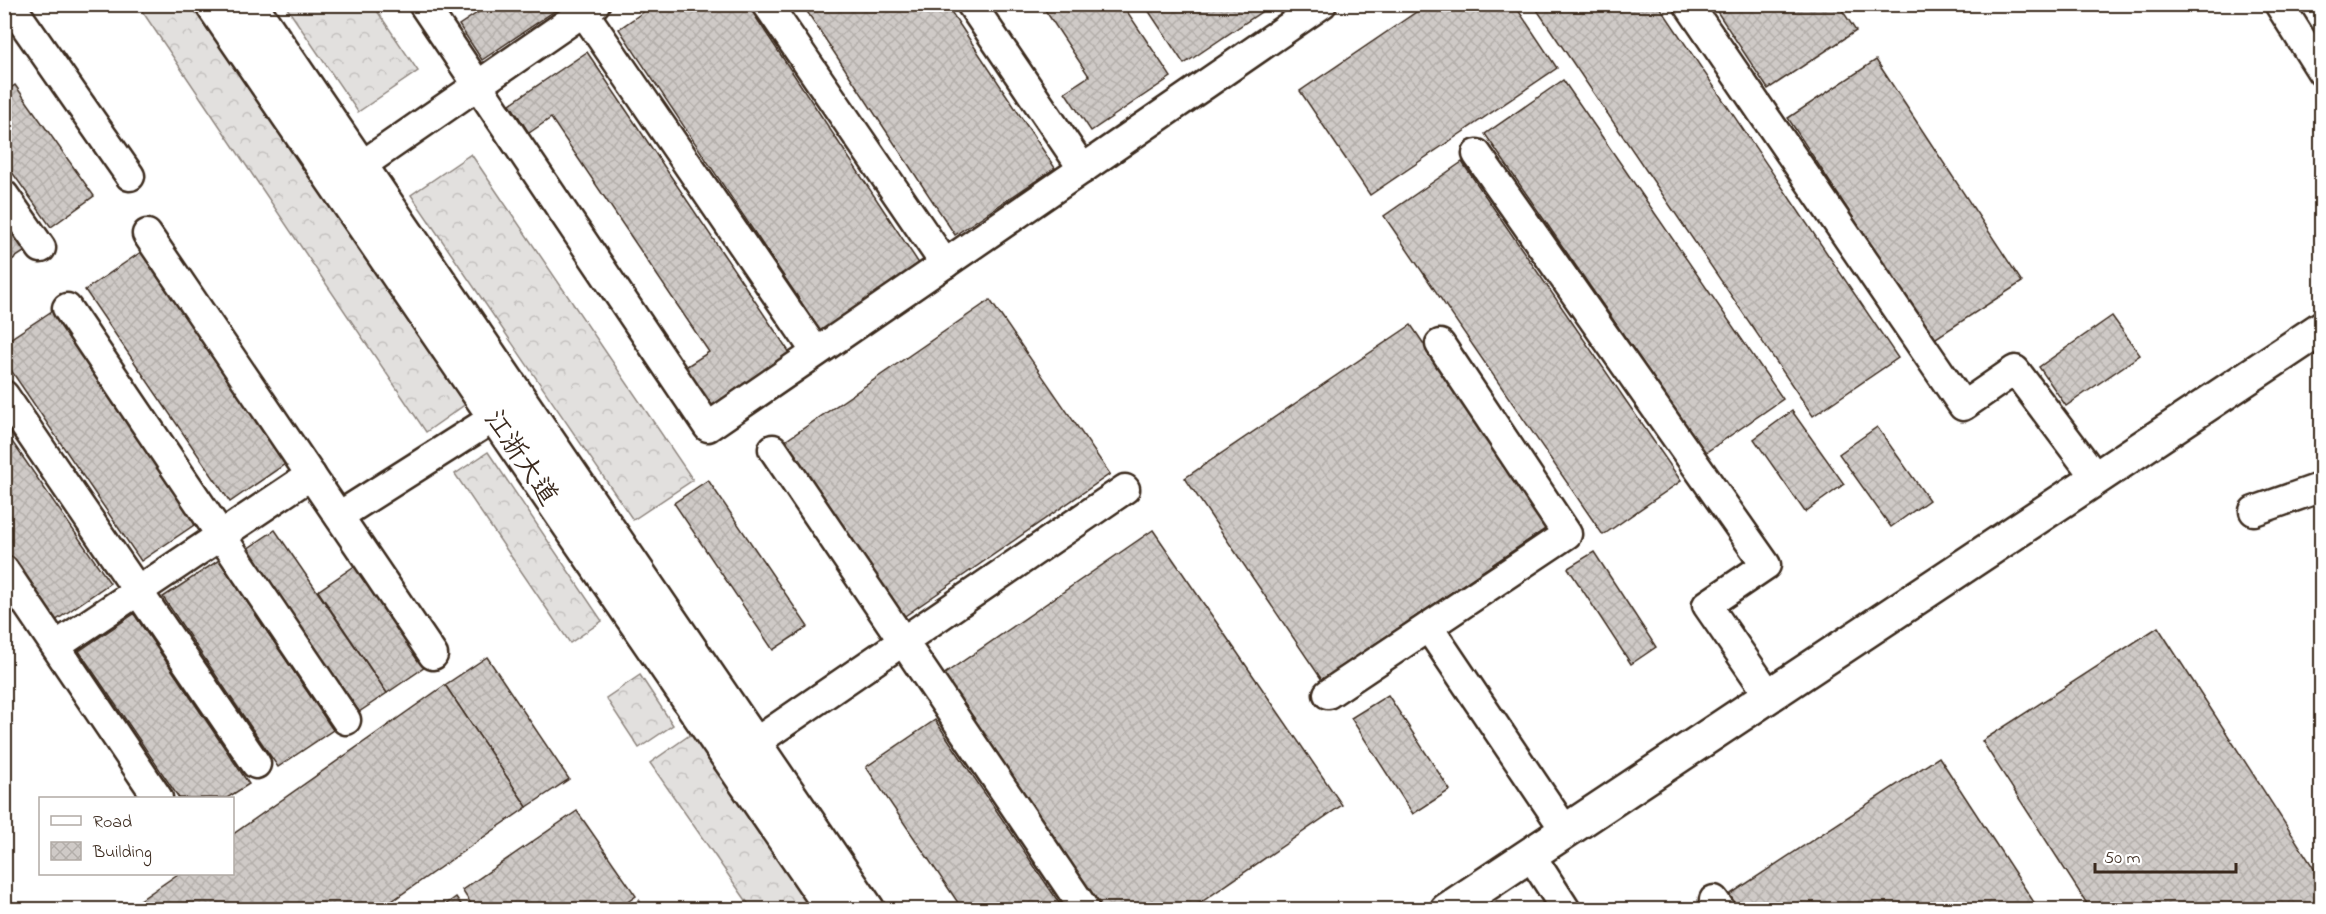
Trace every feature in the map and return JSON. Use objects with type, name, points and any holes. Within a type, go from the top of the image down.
[{"type":"main road","name":"江浙大道","points":[[212,4],[348,175],[742,751],[833,909]]},
{"type":"main road","name":"江浙大道","points":[[250,4],[348,175],[495,417],[742,751],[868,909]]},
{"type":"main road","points":[[1446,909],[2322,328]]},
{"type":"street","points":[[423,4],[708,427],[1083,169],[1290,13],[1322,4]]},
{"type":"street","points":[[767,4],[945,264]]},
{"type":"street","points":[[971,4],[1083,169]]},
{"type":"street","points":[[1688,4],[1963,406],[2015,370],[2096,478]]},
{"type":"street","points":[[2279,4],[2322,72]]},
{"type":"street","points":[[348,175],[585,7],[816,352]]},
{"type":"street","points":[[19,15],[130,176]]},
{"type":"street","points":[[1477,154],[1766,565],[1707,605],[1769,695]]},
{"type":"street","points":[[4,195],[41,248]]},
{"type":"street","points":[[147,234],[433,655]]},
{"type":"street","points":[[67,308],[346,720]]},
{"type":"street","points":[[1328,694],[1568,534],[1440,344]]},
{"type":"street","points":[[4,395],[256,764]]},
{"type":"street","points":[[339,516],[495,417]]},
{"type":"street","points":[[773,449],[1085,909]]},
{"type":"street","points":[[56,646],[311,476]]},
{"type":"street","points":[[2254,511],[2322,487]]},
{"type":"street","points":[[742,751],[1125,489]]},
{"type":"street","points":[[4,570],[157,797]]},
{"type":"street","points":[[1429,628],[1565,830]]},
{"type":"street","points":[[1530,854],[1566,909]]},
{"type":"green space","points":[[138,5],[203,5],[470,401],[426,432]]},
{"type":"green space","points":[[285,5],[373,5],[418,71],[358,112]]},
{"type":"green space","points":[[471,154],[693,480],[633,520],[411,195]]},
{"type":"green space","points":[[488,452],[602,621],[570,643],[455,474]]},
{"type":"green space","points":[[640,675],[673,725],[639,748],[606,698]]},
{"type":"green space","points":[[694,732],[818,909],[752,909],[650,763]]},
{"type":"building","points":[[475,4],[552,4],[556,10],[482,60],[459,25],[480,11]]},
{"type":"building","points":[[655,4],[747,4],[920,265],[821,332],[619,29]]},
{"type":"building","points":[[802,4],[946,4],[1055,168],[955,235]]},
{"type":"building","points":[[1041,4],[1122,4],[1171,77],[1091,131],[1065,92],[1089,76]]},
{"type":"building","points":[[1144,4],[1260,4],[1264,10],[1184,64]]},
{"type":"building","points":[[1428,4],[1514,4],[1557,68],[1370,195],[1300,91]]},
{"type":"building","points":[[1533,4],[1658,4],[1898,358],[1813,416]]},
{"type":"building","points":[[1712,4],[1838,4],[1856,31],[1768,89]]},
{"type":"building","points":[[587,52],[790,353],[710,407],[684,368],[709,352],[551,118],[529,133],[510,104]]},
{"type":"building","points":[[1876,60],[2022,282],[1933,340],[1788,118]]},
{"type":"building","points":[[1563,80],[1783,399],[1705,453],[1485,134]]},
{"type":"building","points":[[15,85],[94,196],[51,227],[4,161],[4,93]]},
{"type":"building","points":[[1462,162],[1681,481],[1603,535],[1384,216]]},
{"type":"building","points":[[4,212],[30,248],[4,265]]},
{"type":"building","points":[[141,252],[285,464],[230,502],[85,290]]},
{"type":"building","points":[[990,300],[1110,474],[899,620],[778,446]]},
{"type":"building","points":[[52,311],[197,523],[141,561],[4,360],[4,343]]},
{"type":"building","points":[[2112,316],[2140,355],[2066,406],[2039,367]]},
{"type":"building","points":[[1411,325],[1548,527],[1322,680],[1185,478]]},
{"type":"building","points":[[1792,411],[1844,484],[1805,512],[1754,439]]},
{"type":"building","points":[[1877,427],[1929,500],[1891,527],[1839,454]]},
{"type":"building","points":[[4,430],[110,583],[55,621],[4,548]]},
{"type":"building","points":[[708,480],[808,627],[773,650],[674,503]]},
{"type":"building","points":[[275,530],[387,693],[359,712],[247,549]]},
{"type":"building","points":[[1153,530],[1342,805],[1190,910],[1103,910],[943,675]]},
{"type":"building","points":[[1594,552],[1656,647],[1631,664],[1568,568]]},
{"type":"building","points":[[219,560],[333,730],[278,767],[163,597]]},
{"type":"building","points":[[356,565],[425,667],[387,693],[318,591]]},
{"type":"building","points":[[134,614],[249,784],[229,797],[178,797],[79,651]]},
{"type":"building","points":[[2158,627],[2322,881],[2322,910],[2091,910],[1982,741]]},
{"type":"building","points":[[487,657],[569,779],[527,807],[445,685]]},
{"type":"building","points":[[445,685],[527,807],[379,910],[126,910],[177,875],[234,875],[234,834]]},
{"type":"building","points":[[1388,695],[1450,790],[1413,814],[1351,718]]},
{"type":"building","points":[[935,720],[1064,910],[963,910],[866,767]]},
{"type":"building","points":[[1939,757],[2039,910],[1739,910],[1729,895]]},
{"type":"building","points":[[577,811],[636,896],[616,910],[475,910],[462,890]]},
{"type":"building","points":[[456,897],[465,910],[438,910]]},
{"type":"building","points":[[639,900],[645,910],[626,910]]}]
